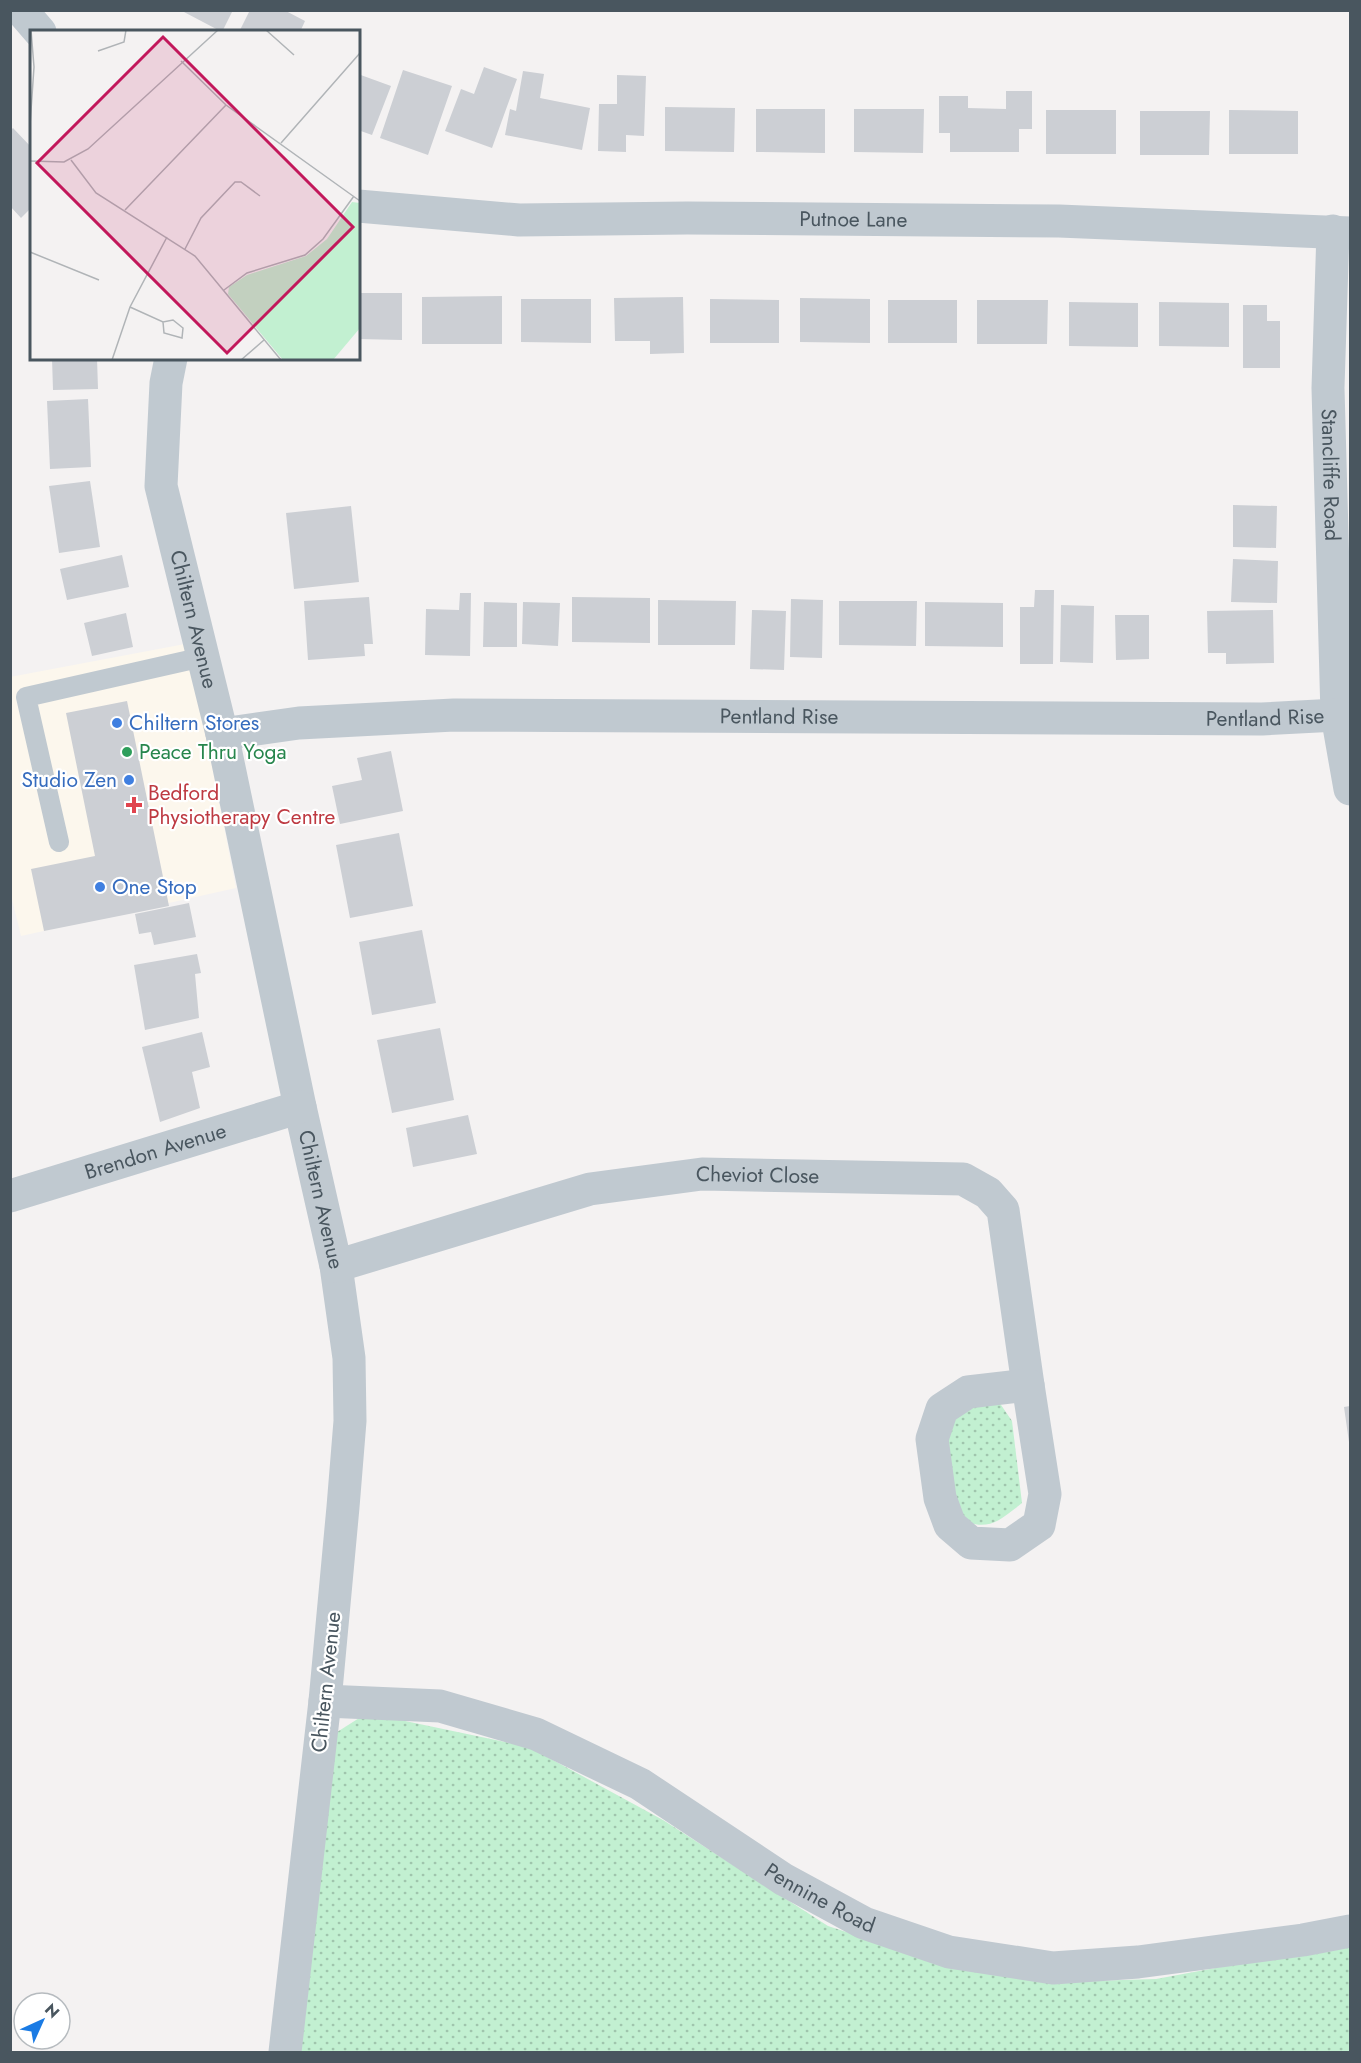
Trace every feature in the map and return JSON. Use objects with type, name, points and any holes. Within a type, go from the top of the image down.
[{"type":"street","points":[[21,10],[38,30]]},
{"type":"street","name":"Putnoe Lane","points":[[360,206],[519,220],[687,218],[1059,221],[1342,232]]},
{"type":"street","name":"Stancliffe Road","points":[[1342,232],[1328,388],[1337,715],[1350,789]]},
{"type":"street","name":"Chiltern Avenue","points":[[171,360],[166,383],[161,486],[222,734],[300,1107],[336,1266],[349,1358],[350,1421],[325,1701],[285,2052]]},
{"type":"street","name":"Pentland Rise","points":[[222,734],[299,723],[454,715],[1262,719],[1337,715]]},
{"type":"street","name":"Brendon Avenue","points":[[10,1196],[300,1107]]},
{"type":"street","name":"Cheviot Close","points":[[336,1266],[590,1190],[702,1174],[963,1179],[988,1193],[1003,1210],[1029,1385],[1045,1494],[1039,1525],[1010,1545],[971,1543],[950,1525],[940,1498],[932,1439],[942,1409],[968,1392],[1029,1385]]},
{"type":"street","name":"Pennine Road","points":[[325,1701],[440,1706],[536,1734],[640,1784],[783,1879],[864,1923],[950,1952],[1053,1968],[1138,1962],[1303,1940],[1350,1931]]},
{"type":"lane","points":[[59,842],[26,697],[204,657]]},
{"type":"shaded area","points":[[185,644],[200,705],[236,888],[21,936],[10,891],[10,677]]},
{"type":"green space","points":[[956,1402],[999,1402],[1012,1421],[1022,1503],[990,1524],[975,1524],[953,1518],[936,1422]]},
{"type":"green space","points":[[367,1713],[529,1747],[663,1820],[828,1926],[950,1966],[1056,1982],[1156,1979],[1350,1943],[1350,2052],[294,2052],[323,1741]]},
{"type":"building","points":[[185,10],[233,10],[223,30],[218,30],[184,12]]},
{"type":"building","points":[[250,10],[284,10],[305,21],[301,30],[240,30]]},
{"type":"building","points":[[484,67],[517,79],[492,148],[445,131],[461,89],[474,94]]},
{"type":"building","points":[[403,70],[452,86],[428,155],[380,138]]},
{"type":"building","points":[[523,71],[544,74],[540,98],[590,108],[582,150],[505,135],[510,109],[516,111]]},
{"type":"building","points":[[360,75],[391,86],[372,135],[360,131]]},
{"type":"building","points":[[617,75],[646,76],[644,136],[626,135],[626,152],[598,151],[599,104],[617,104]]},
{"type":"building","points":[[1006,91],[1032,91],[1032,129],[1019,129],[1019,152],[950,152],[950,133],[939,133],[939,96],[968,96],[968,108],[1006,109]]},
{"type":"building","points":[[665,107],[735,108],[734,152],[665,151]]},
{"type":"building","points":[[756,109],[825,109],[825,153],[756,152]]},
{"type":"building","points":[[854,109],[924,109],[923,153],[854,152]]},
{"type":"building","points":[[1046,110],[1116,110],[1116,154],[1046,154]]},
{"type":"building","points":[[1229,110],[1298,111],[1298,154],[1229,154]]},
{"type":"building","points":[[1140,111],[1210,111],[1209,155],[1140,155]]},
{"type":"building","points":[[13,128],[30,146],[30,211],[21,218],[10,206],[10,131]]},
{"type":"building","points":[[360,293],[402,293],[402,340],[360,339]]},
{"type":"building","points":[[502,296],[502,344],[422,344],[422,297]]},
{"type":"building","points":[[683,297],[684,353],[650,354],[650,341],[615,341],[614,298]]},
{"type":"building","points":[[800,298],[870,299],[870,343],[800,342]]},
{"type":"building","points":[[521,299],[591,299],[591,343],[521,342]]},
{"type":"building","points":[[710,299],[779,300],[779,343],[710,343]]},
{"type":"building","points":[[888,300],[957,300],[957,343],[888,343]]},
{"type":"building","points":[[977,300],[1048,300],[1047,344],[977,344]]},
{"type":"building","points":[[1069,302],[1138,303],[1138,347],[1069,346]]},
{"type":"building","points":[[1159,302],[1229,303],[1229,347],[1159,346]]},
{"type":"building","points":[[1243,305],[1267,305],[1267,321],[1280,321],[1280,368],[1243,368]]},
{"type":"building","points":[[52,360],[97,360],[98,389],[53,390]]},
{"type":"building","points":[[88,399],[91,467],[50,469],[47,401]]},
{"type":"building","points":[[90,481],[100,547],[59,553],[49,486]]},
{"type":"building","points":[[1233,505],[1277,506],[1276,548],[1233,547]]},
{"type":"building","points":[[351,506],[359,582],[294,589],[286,513]]},
{"type":"building","points":[[122,555],[129,587],[67,600],[60,569]]},
{"type":"building","points":[[1233,559],[1278,561],[1277,603],[1231,602]]},
{"type":"building","points":[[1035,590],[1054,590],[1053,664],[1020,664],[1020,607],[1034,607]]},
{"type":"building","points":[[460,593],[471,593],[470,656],[425,655],[426,609],[459,610]]},
{"type":"building","points":[[369,597],[373,644],[364,644],[365,656],[308,660],[304,601]]},
{"type":"building","points":[[572,597],[650,598],[650,643],[572,642]]},
{"type":"building","points":[[791,599],[823,600],[822,658],[790,657]]},
{"type":"building","points":[[658,600],[736,601],[735,645],[658,645]]},
{"type":"building","points":[[839,601],[917,601],[916,646],[839,645]]},
{"type":"building","points":[[484,602],[517,603],[517,647],[483,647]]},
{"type":"building","points":[[523,602],[560,603],[558,646],[522,644]]},
{"type":"building","points":[[925,602],[1003,603],[1003,647],[925,646]]},
{"type":"building","points":[[1061,605],[1094,606],[1093,663],[1060,662]]},
{"type":"building","points":[[752,610],[786,611],[784,670],[750,669]]},
{"type":"building","points":[[1273,610],[1274,663],[1226,664],[1226,653],[1208,653],[1207,611]]},
{"type":"building","points":[[126,613],[133,647],[92,656],[84,623]]},
{"type":"building","points":[[1115,615],[1149,615],[1149,659],[1116,660]]},
{"type":"building","points":[[127,701],[169,906],[44,931],[31,869],[95,856],[66,713]]},
{"type":"building","points":[[391,751],[403,811],[340,824],[332,786],[362,780],[357,758]]},
{"type":"building","points":[[399,833],[413,906],[350,918],[336,845]]},
{"type":"building","points":[[189,903],[196,937],[154,945],[151,932],[139,934],[135,914]]},
{"type":"building","points":[[422,930],[436,1003],[372,1015],[359,942]]},
{"type":"building","points":[[197,954],[201,973],[195,974],[199,1018],[145,1030],[134,965]]},
{"type":"building","points":[[440,1028],[454,1100],[392,1113],[377,1040]]},
{"type":"building","points":[[202,1032],[210,1067],[192,1072],[200,1108],[160,1122],[142,1047]]},
{"type":"building","points":[[468,1115],[477,1154],[413,1167],[406,1128]]},
{"type":"building","points":[[1350,1406],[1350,1442],[1349,1442],[1344,1407]]},
{"type":"place","name":"Chiltern Stores","points":[[117,723]]},
{"type":"place","name":"Peace Thru Yoga","points":[[127,752]]},
{"type":"place","name":"Studio Zen","points":[[129,780]]},
{"type":"place","name":"Bedford Physiotherapy Centre","points":[[134,805]]},
{"type":"place","name":"One Stop","points":[[100,887]]}]
